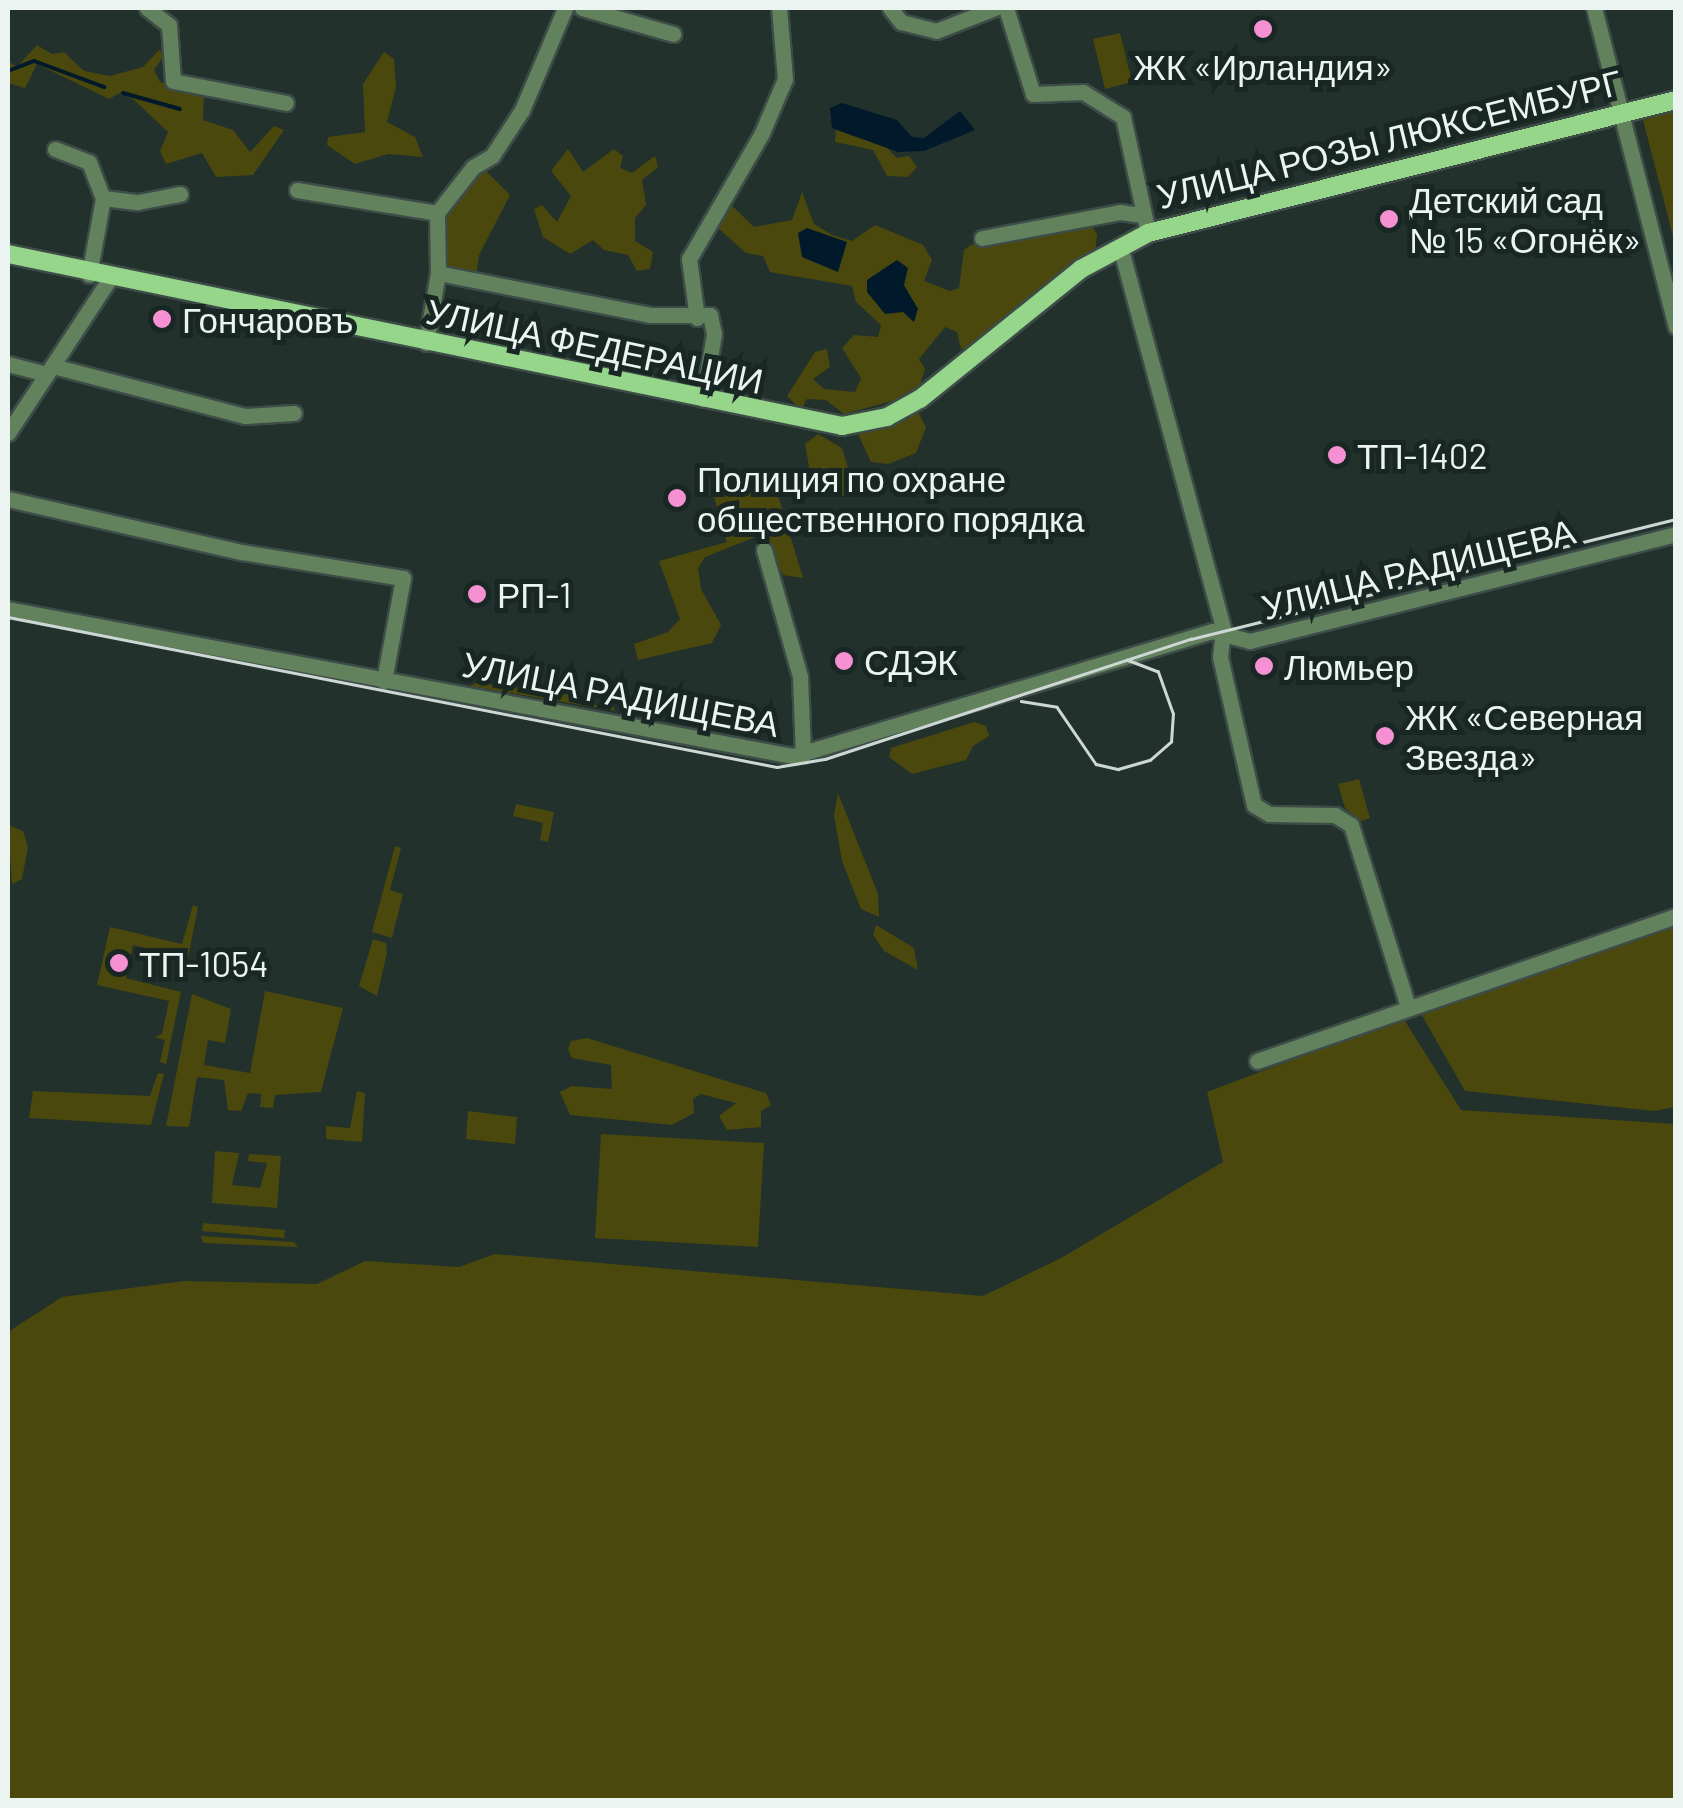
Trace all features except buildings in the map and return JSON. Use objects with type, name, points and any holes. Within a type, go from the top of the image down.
[{"type":"main road","name":"УЛИЦА РОЗЫ ЛЮКСЕМБУРГ","points":[[1120,246],[1145,224],[1676,100]]},
{"type":"main road","name":"УЛИЦА ФЕДЕРАЦИИ","points":[[8,254],[109,280],[821,424],[887,417],[920,399],[1043,297],[1120,246]]},
{"type":"street","points":[[147,8],[169,25],[173,81],[286,103]]},
{"type":"street","points":[[426,344],[438,273],[437,213],[473,168],[492,156],[514,124],[565,8]]},
{"type":"street","points":[[582,8],[673,34]]},
{"type":"street","points":[[698,318],[690,259],[785,78],[779,8]]},
{"type":"street","points":[[890,8],[901,22],[936,31],[995,8]]},
{"type":"street","points":[[1006,8],[1033,94],[1083,92],[1124,117],[1145,224]]},
{"type":"street","points":[[1594,8],[1676,327]]},
{"type":"street","points":[[55,149],[89,162],[103,198],[88,275]]},
{"type":"street","points":[[296,190],[437,213]]},
{"type":"street","points":[[103,198],[138,202],[180,194]]},
{"type":"street","points":[[982,238],[1120,212],[1145,224]]},
{"type":"street","points":[[1120,246],[1224,629],[1220,657],[1254,805],[1269,814],[1335,815],[1351,824],[1408,1006]]},
{"type":"street","points":[[438,273],[650,316],[710,315],[714,334],[703,399]]},
{"type":"street","points":[[8,432],[109,280]]},
{"type":"street","points":[[8,364],[50,370],[245,416],[294,413]]},
{"type":"street","points":[[8,499],[242,552],[403,578],[384,680]]},
{"type":"street","name":"УЛИЦА РАДИЩЕВА","points":[[8,609],[803,755],[1224,629],[1250,641],[1676,534]]},
{"type":"street","points":[[764,550],[801,679],[803,755]]},
{"type":"street","points":[[1256,1061],[1676,916]]},
{"type":"shaded area","points":[[1120,33],[1132,82],[1105,89],[1093,39]]},
{"type":"shaded area","points":[[37,45],[52,54],[64,52],[84,71],[110,76],[143,67],[160,49],[163,57],[154,70],[160,82],[196,90],[204,98],[203,120],[233,130],[250,152],[274,126],[284,130],[253,175],[216,177],[202,153],[166,164],[160,151],[168,132],[133,99],[120,93],[109,99],[37,64],[25,88],[8,83],[8,61],[17,67]]},
{"type":"shaded area","points":[[384,52],[394,59],[396,87],[387,122],[415,137],[423,157],[388,154],[355,164],[327,145],[328,137],[365,132],[363,84]]},
{"type":"shaded area","points":[[1675,108],[1675,244],[1642,116]]},
{"type":"shaded area","points":[[836,130],[886,147],[897,158],[909,156],[917,167],[908,177],[887,176],[873,150],[835,142]]},
{"type":"shaded area","points":[[568,149],[583,172],[614,149],[623,156],[620,168],[632,173],[655,156],[658,167],[642,180],[646,205],[635,218],[635,241],[653,252],[650,269],[637,271],[628,255],[604,250],[593,240],[570,254],[543,237],[534,209],[542,205],[557,222],[571,196],[551,171]]},
{"type":"shaded area","points":[[485,170],[510,195],[479,255],[476,277],[447,267],[442,224],[457,191]]},
{"type":"shaded area","points":[[802,192],[814,224],[832,235],[852,241],[875,225],[923,245],[932,260],[924,281],[950,291],[959,288],[964,250],[971,245],[1090,222],[1097,235],[1095,253],[1053,277],[969,348],[961,349],[957,332],[945,327],[919,359],[925,369],[920,385],[892,401],[844,414],[826,400],[807,399],[801,410],[787,396],[815,352],[827,349],[830,367],[813,379],[824,389],[855,392],[861,378],[842,348],[854,335],[878,337],[881,325],[856,302],[852,286],[770,272],[763,256],[746,253],[718,228],[728,202],[754,227],[792,220]]},
{"type":"shaded area","points":[[916,408],[926,427],[916,453],[888,464],[871,462],[856,430]]},
{"type":"shaded area","points":[[818,434],[842,448],[852,481],[843,496],[833,487],[818,492],[812,484],[805,444]]},
{"type":"shaded area","points":[[754,477],[776,489],[803,578],[783,575],[765,533],[705,557],[698,568],[701,589],[721,625],[712,643],[638,660],[634,644],[668,632],[680,619],[659,561],[727,542],[714,497],[724,485],[744,490]]},
{"type":"shaded area","points":[[486,677],[488,684],[569,693],[573,701],[603,706],[610,700],[615,711],[470,686]]},
{"type":"shaded area","points":[[974,722],[986,726],[989,736],[973,746],[966,760],[912,774],[889,757],[891,748]]},
{"type":"shaded area","points":[[1359,779],[1370,818],[1361,821],[1345,808],[1338,784]]},
{"type":"shaded area","points":[[838,793],[878,894],[879,917],[861,909],[842,861],[834,815]]},
{"type":"shaded area","points":[[516,804],[554,812],[548,842],[540,840],[543,823],[513,816]]},
{"type":"shaded area","points":[[8,825],[23,831],[28,847],[22,879],[12,884]]},
{"type":"shaded area","points":[[395,846],[401,848],[390,890],[403,894],[392,938],[372,932]]},
{"type":"shaded area","points":[[193,905],[198,907],[188,958],[133,945],[130,959],[111,955],[109,966],[127,971],[126,978],[181,992],[166,1064],[160,1062],[165,1040],[154,1037],[162,1034],[169,1001],[97,985],[110,927],[182,944]]},
{"type":"shaded area","points":[[876,925],[914,948],[918,970],[884,951],[873,935]]},
{"type":"shaded area","points":[[1675,925],[1675,1107],[1654,1111],[1465,1091],[1420,1012]]},
{"type":"shaded area","points":[[373,939],[386,943],[387,953],[377,996],[359,986]]},
{"type":"shaded area","points":[[265,991],[343,1008],[321,1092],[275,1095],[273,1108],[260,1107],[261,1094],[248,1093],[241,1111],[228,1110],[224,1080],[197,1077],[189,1127],[166,1126],[192,994],[231,1009],[225,1043],[208,1040],[204,1065],[250,1073]]},
{"type":"shaded area","points":[[1403,1018],[1461,1110],[1675,1124],[1675,1800],[8,1800],[8,1332],[62,1297],[184,1281],[317,1284],[365,1261],[459,1267],[495,1254],[983,1296],[1061,1258],[1223,1162],[1207,1092]]},
{"type":"shaded area","points":[[587,1038],[766,1093],[771,1105],[761,1111],[761,1127],[727,1130],[719,1116],[736,1103],[701,1094],[693,1099],[694,1113],[672,1125],[570,1115],[560,1092],[572,1086],[612,1089],[611,1065],[572,1058],[568,1049],[571,1041]]},
{"type":"shaded area","points":[[158,1073],[164,1074],[151,1125],[29,1118],[33,1091],[150,1096]]},
{"type":"shaded area","points":[[357,1091],[365,1093],[362,1142],[326,1139],[326,1126],[350,1128]]},
{"type":"shaded area","points":[[468,1111],[517,1117],[515,1144],[466,1139]]},
{"type":"shaded area","points":[[601,1134],[764,1143],[758,1247],[595,1238]]},
{"type":"shaded area","points":[[215,1151],[239,1153],[232,1185],[260,1188],[267,1163],[248,1161],[249,1154],[281,1156],[277,1208],[212,1203]]},
{"type":"shaded area","points":[[203,1223],[285,1230],[284,1238],[202,1231]]},
{"type":"shaded area","points":[[201,1236],[294,1242],[298,1247],[203,1243]]},
{"type":"water","points":[[842,103],[897,120],[912,137],[924,138],[960,111],[975,130],[924,151],[898,152],[832,128],[830,108]]},
{"type":"water","points":[[807,228],[847,242],[838,272],[802,257],[798,233]]},
{"type":"water","points":[[897,260],[908,268],[904,285],[918,309],[914,322],[903,312],[885,314],[867,292],[867,280]]},
{"type":"waterway","points":[[8,71],[34,61],[104,87]]},
{"type":"waterway","points":[[123,93],[180,109]]},
{"type":"tram line","points":[[8,617],[777,767],[825,759],[1191,639],[1676,519]]},
{"type":"tram line","points":[[1021,701],[1057,707],[1096,764],[1118,769],[1150,760],[1171,742],[1173,714],[1158,672],[1127,660]]},
{"type":"place","name":"ЖК «Ирландия»","points":[[1263,29]]},
{"type":"place","name":"Детский сад № 15 «Огонёк»","points":[[1389,219]]},
{"type":"place","name":"Гончаровъ","points":[[162,319]]},
{"type":"place","name":"ТП-1402","points":[[1337,455]]},
{"type":"place","name":"Полиция по охране общественного порядка","points":[[677,498]]},
{"type":"place","name":"РП-1","points":[[477,594]]},
{"type":"place","name":"СДЭК","points":[[844,661]]},
{"type":"place","name":"Люмьер","points":[[1264,666]]},
{"type":"place","name":"ЖК «Северная Звезда»","points":[[1385,736]]},
{"type":"place","name":"ТП-1054","points":[[119,963]]}]
